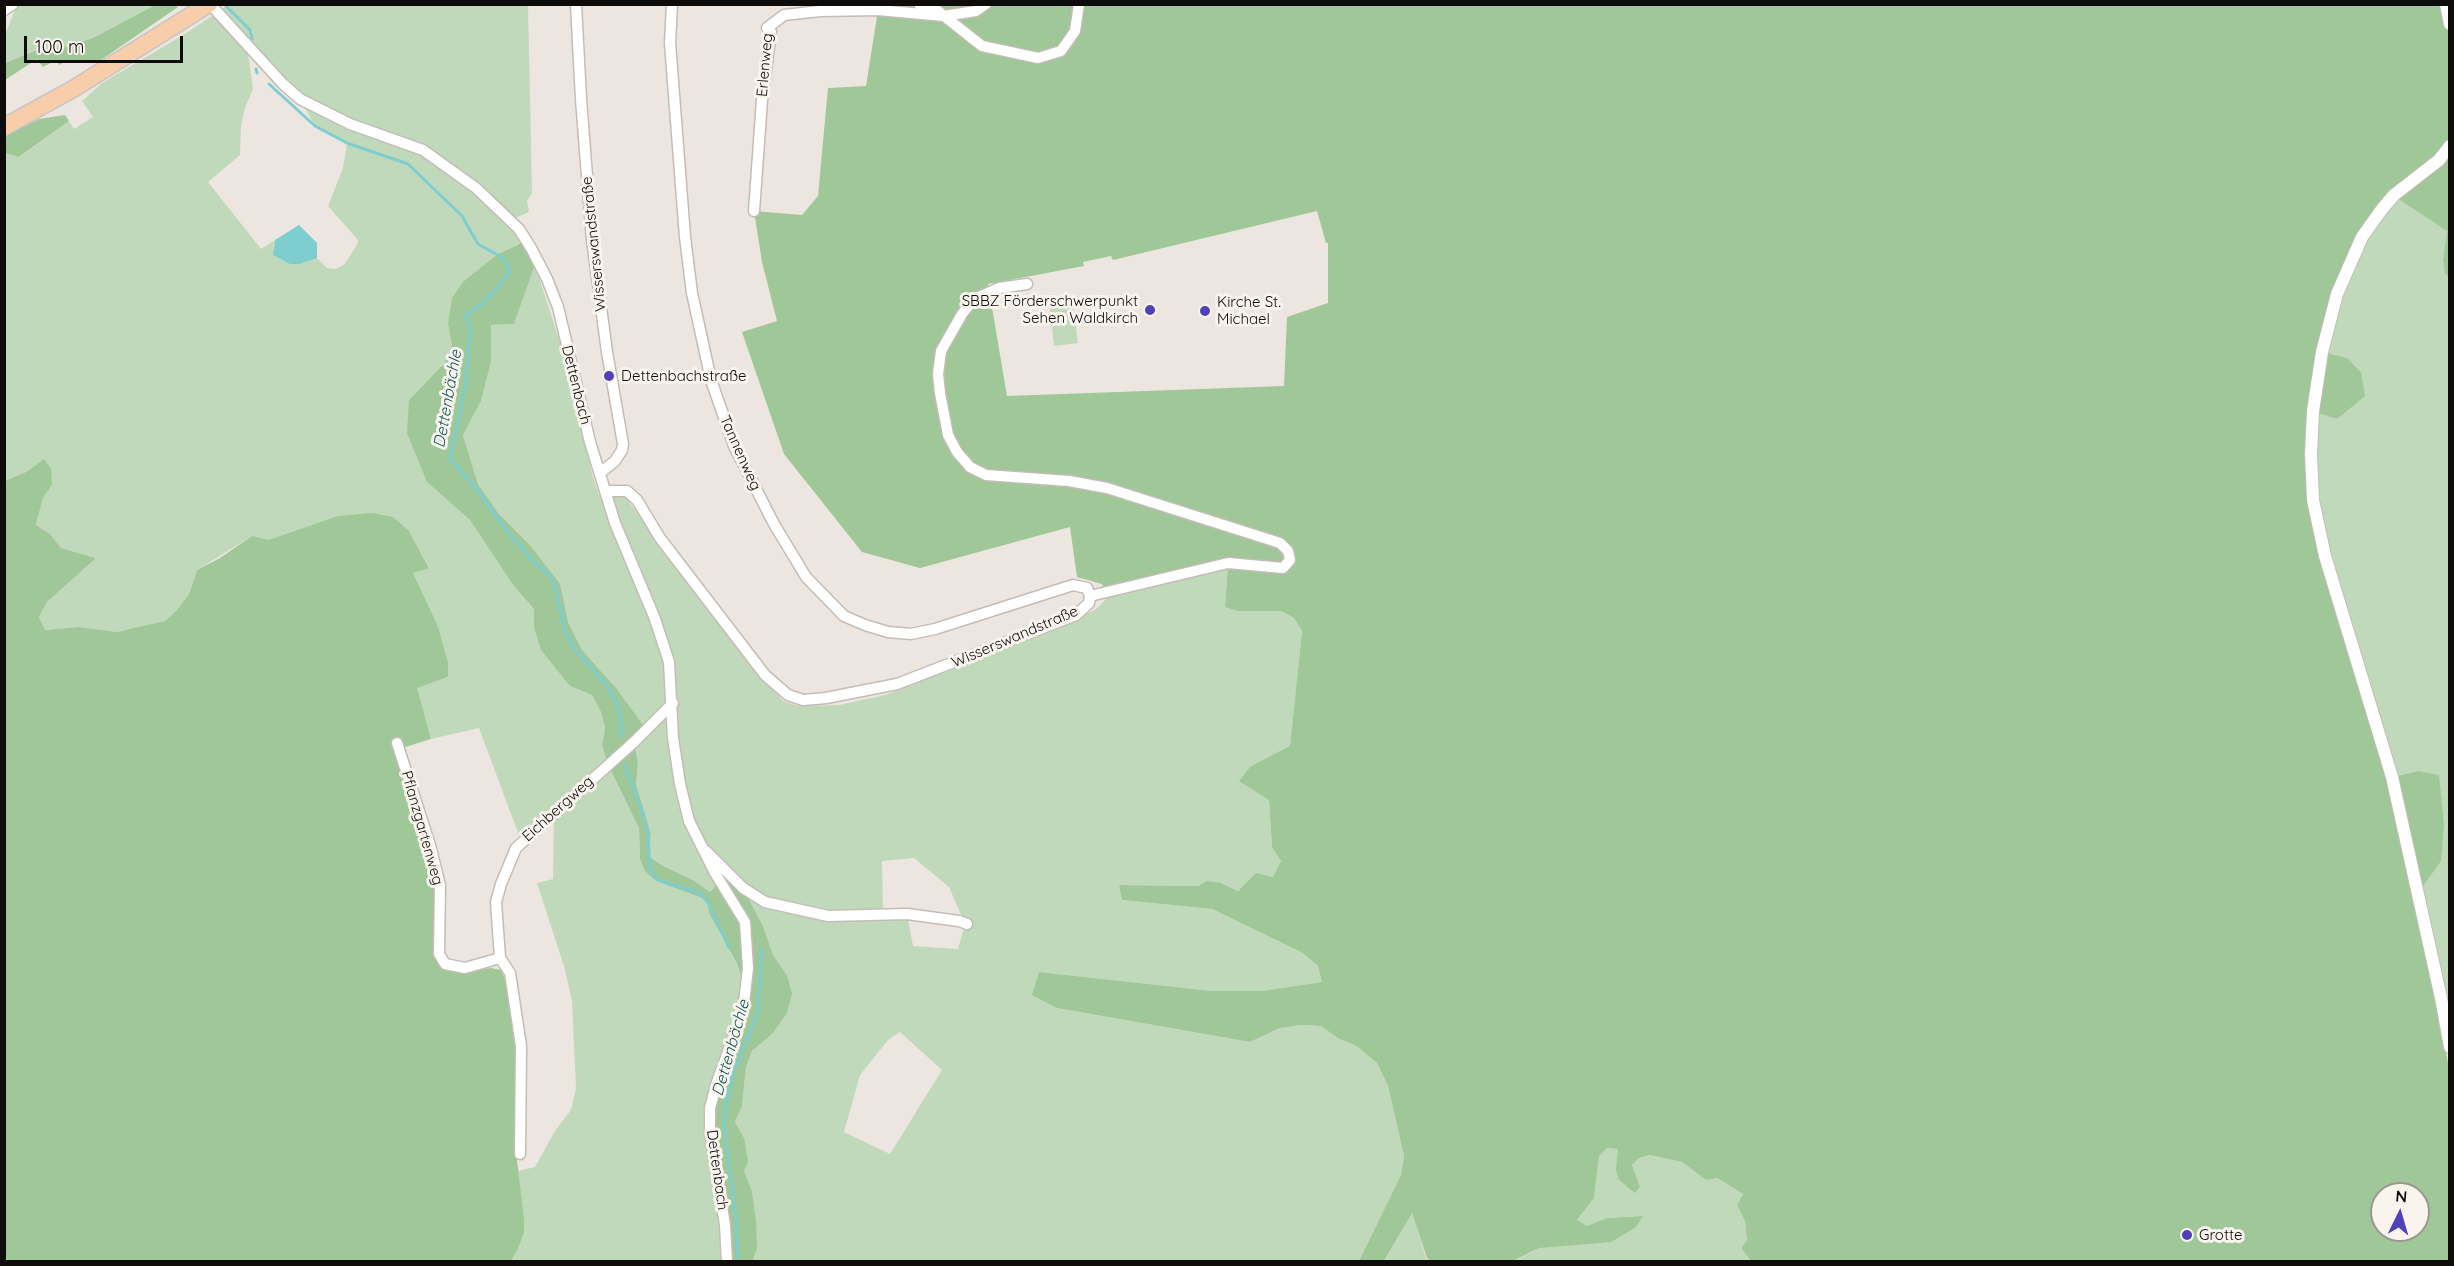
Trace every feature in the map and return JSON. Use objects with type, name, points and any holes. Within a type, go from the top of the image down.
[{"type":"highway","points":[[4,127],[73,89],[209,4]]},
{"type":"street","points":[[4,10],[13,4]]},
{"type":"street","name":"Dettenbach","points":[[209,4],[300,99],[350,124],[423,150],[451,168],[482,194],[519,229],[537,260],[558,307],[588,433],[615,523],[656,618],[669,662],[673,703],[673,738],[680,784],[689,821],[699,845],[745,922],[748,968],[744,1011],[720,1073],[710,1108],[728,1262]]},
{"type":"street","name":"Wisserswandstraße","points":[[576,4],[593,249],[607,352],[623,444],[615,461],[600,473]]},
{"type":"street","name":"Tannenweg","points":[[672,4],[670,43],[685,237],[692,293],[711,380],[734,446],[774,524],[806,577],[844,615],[865,626],[888,632],[911,634],[965,622],[1073,585],[1087,588],[1089,596]]},
{"type":"street","points":[[919,4],[933,8],[944,15],[982,46],[1038,58],[1060,51],[1075,31],[1079,4]]},
{"type":"street","points":[[944,15],[976,11],[986,4]]},
{"type":"street","points":[[2446,4],[2450,24]]},
{"type":"street","name":"Erlenweg","points":[[754,211],[762,100],[771,32],[767,28],[784,15],[820,10],[878,10],[944,15]]},
{"type":"street","points":[[2450,146],[2439,160],[2394,195],[2362,237],[2337,294],[2322,352],[2313,411],[2311,454],[2313,500],[2325,556],[2392,777],[2450,1047]]},
{"type":"street","name":"Wisserswandstraße","points":[[605,491],[627,491],[637,500],[660,538],[765,675],[788,695],[803,700],[826,698],[897,684],[1076,615],[1089,603],[1089,596],[1228,563],[1283,568],[1290,561],[1288,551],[1280,543],[1107,488],[1069,481],[986,475],[970,467],[957,452],[948,435],[938,374],[941,351],[962,314],[974,299],[999,288],[1027,284]]},
{"type":"street","name":"Eichbergweg","points":[[520,1154],[521,1046],[510,973],[500,958],[496,902],[516,848],[673,703]]},
{"type":"street","name":"Pflanzgartenweg","points":[[397,743],[430,845],[440,885],[440,954],[445,964],[465,968],[500,958]]},
{"type":"street","name":"Dettenbach","points":[[699,845],[742,888],[765,902],[828,915],[907,914],[967,924]]},
{"type":"green space","points":[[17,5],[155,5],[93,38],[66,47],[37,50],[5,63],[5,35]]},
{"type":"green space","points":[[155,5],[178,7],[101,60],[67,60],[59,65],[56,60],[43,67],[37,59],[5,80],[5,63],[37,50],[66,47],[93,38]]},
{"type":"green space","points":[[228,5],[528,5],[532,193],[527,201],[529,212],[511,220],[524,242],[498,254],[448,324],[452,345],[445,361],[409,400],[427,482],[470,520],[513,585],[534,609],[534,627],[570,686],[592,695],[601,712],[605,729],[602,745],[639,828],[640,859],[656,881],[707,900],[709,913],[737,965],[746,991],[736,1034],[727,1261],[510,1261],[524,1233],[518,1171],[535,1167],[555,1131],[571,1110],[576,1088],[572,1001],[564,966],[537,883],[553,879],[554,812],[550,809],[520,838],[479,728],[431,739],[416,688],[448,677],[448,662],[438,626],[413,573],[429,567],[409,531],[269,541],[252,536],[197,570],[189,594],[165,621],[137,629],[116,632],[79,627],[45,630],[39,617],[47,602],[96,558],[61,548],[50,534],[36,525],[43,498],[52,485],[43,460],[26,472],[5,481],[5,153],[20,157],[69,121],[74,129],[93,117],[82,101],[102,83],[185,34]],"holes":[[[247,46],[300,99],[315,126],[347,143],[343,168],[328,206],[358,240],[344,265],[336,269],[327,268],[317,258],[300,264],[282,260],[273,248],[275,240],[261,249],[208,182],[240,155],[241,126],[253,89]]]},
{"type":"green space","points":[[876,5],[2449,5],[2449,278],[2445,274],[2443,260],[2447,231],[2394,196],[2362,237],[2322,352],[2347,358],[2361,372],[2365,396],[2337,419],[2313,411],[2313,500],[2393,777],[2418,771],[2439,775],[2444,824],[2441,861],[2418,893],[2449,1069],[2449,1261],[1751,1261],[1741,1248],[1747,1240],[1745,1221],[1737,1205],[1743,1194],[1717,1178],[1706,1180],[1682,1162],[1650,1155],[1639,1158],[1632,1165],[1640,1187],[1635,1193],[1619,1180],[1616,1170],[1618,1149],[1607,1148],[1599,1156],[1594,1198],[1577,1220],[1587,1226],[1607,1218],[1643,1216],[1636,1227],[1611,1242],[1539,1248],[1513,1261],[1430,1261],[1412,1213],[1384,1261],[1359,1261],[1401,1175],[1404,1156],[1388,1086],[1377,1063],[1355,1045],[1339,1039],[1321,1026],[1301,1025],[1280,1028],[1250,1042],[1057,1008],[1032,995],[1039,972],[1212,991],[1262,991],[1322,982],[1318,966],[1303,953],[1212,909],[1122,900],[1119,885],[1198,886],[1207,881],[1221,883],[1238,891],[1256,873],[1273,877],[1281,861],[1272,847],[1269,800],[1239,781],[1251,766],[1290,746],[1302,631],[1294,618],[1281,611],[1237,611],[1225,607],[1228,564],[1106,592],[1102,584],[1077,577],[1070,527],[920,568],[862,552],[784,454],[742,332],[777,321],[762,262],[754,211],[802,215],[818,196],[828,88],[866,86],[878,10]],"holes":[[[1317,211],[1326,243],[1328,243],[1328,303],[1287,317],[1284,386],[1007,396],[988,284],[1084,266],[1083,262],[1111,256],[1113,260]]]},
{"type":"green space","points":[[65,115],[69,121],[19,157],[5,153],[5,136],[39,119]]},
{"type":"green space","points":[[2394,195],[2447,231],[2443,260],[2445,274],[2449,278],[2450,992],[2441,998],[2418,893],[2418,771],[2392,777],[2319,530],[2313,411],[2361,372],[2347,359],[2322,352],[2362,237]]},
{"type":"green space","points":[[524,242],[535,265],[514,324],[491,325],[491,362],[481,401],[463,435],[478,484],[499,514],[530,545],[560,584],[568,622],[582,650],[617,689],[646,729],[634,742],[638,764],[636,784],[651,834],[648,855],[710,892],[728,873],[743,888],[763,926],[773,955],[787,975],[792,994],[787,1013],[772,1034],[752,1051],[746,1067],[742,1106],[735,1122],[744,1138],[748,1162],[744,1171],[752,1191],[757,1248],[753,1261],[727,1261],[710,1108],[746,991],[737,964],[709,913],[707,900],[656,881],[645,871],[640,859],[639,828],[608,764],[602,745],[605,728],[601,712],[592,695],[570,686],[541,650],[534,627],[534,609],[513,585],[470,520],[427,482],[407,433],[409,400],[445,362],[452,345],[448,324],[452,298],[463,282],[498,254]]},
{"type":"green space","points":[[535,265],[567,364],[599,495],[624,495],[758,673],[783,701],[798,706],[839,705],[885,695],[972,662],[1095,610],[1106,599],[1106,592],[1228,563],[1225,607],[1237,611],[1281,611],[1294,618],[1302,631],[1290,747],[1251,766],[1269,799],[1272,846],[1281,861],[1273,877],[1256,874],[1238,891],[1221,883],[1198,886],[1119,885],[1122,900],[1212,909],[1303,953],[1318,966],[1322,982],[1262,991],[1212,991],[1039,972],[1057,1008],[1250,1042],[1280,1028],[1301,1025],[1321,1026],[1339,1039],[1355,1045],[1377,1063],[1388,1086],[1404,1156],[1401,1175],[1359,1261],[753,1261],[757,1248],[752,1191],[744,1171],[744,1138],[735,1122],[742,1106],[746,1067],[752,1051],[772,1034],[787,975],[773,955],[763,926],[743,888],[728,873],[710,892],[693,880],[663,866],[648,854],[651,834],[636,784],[638,764],[634,742],[646,729],[617,689],[582,650],[568,622],[559,584],[530,545],[499,514],[478,484],[463,435],[481,401],[491,362],[491,325],[514,324]],"holes":[[[914,858],[949,887],[965,924],[958,949],[913,946],[907,914],[883,913],[882,861]],[[900,1032],[942,1070],[890,1154],[844,1132],[860,1075],[888,1040]]]},
{"type":"green space","points":[[1073,305],[1078,343],[1054,346],[1050,308]]},
{"type":"green space","points":[[44,459],[51,469],[52,485],[43,498],[36,525],[50,534],[61,548],[96,558],[47,602],[39,617],[45,630],[79,627],[117,632],[165,621],[189,594],[197,570],[220,558],[252,536],[269,540],[338,516],[372,513],[393,517],[409,531],[429,568],[413,573],[438,626],[448,662],[448,677],[417,688],[431,739],[399,749],[429,854],[436,891],[436,960],[445,969],[464,972],[491,968],[501,970],[507,984],[518,1045],[516,1152],[524,1218],[524,1233],[510,1262],[5,1262],[5,481],[26,472]]},
{"type":"green space","points":[[1607,1148],[1618,1149],[1635,1192],[1640,1187],[1632,1165],[1639,1158],[1650,1155],[1682,1162],[1706,1180],[1717,1178],[1743,1194],[1737,1205],[1745,1221],[1747,1240],[1741,1248],[1751,1261],[1513,1262],[1539,1248],[1636,1227],[1642,1216],[1607,1218],[1586,1227],[1577,1220],[1594,1198],[1599,1155]]},
{"type":"green space","points":[[1412,1212],[1426,1258],[1430,1261],[1384,1262]]},
{"type":"water","points":[[299,225],[317,243],[317,258],[300,264],[290,264],[273,255],[275,240]]},
{"type":"waterway","points":[[224,4],[250,30],[252,39]]},
{"type":"waterway","points":[[256,69],[257,73]]},
{"type":"waterway","name":"Dettenbächle","points":[[269,84],[315,126],[347,143],[408,164],[462,216],[478,244],[503,258],[509,269],[508,275],[485,302],[466,314],[470,329],[466,382],[450,459],[475,487],[507,531],[539,567],[548,573],[555,586],[565,630],[574,648],[607,686],[616,701],[621,719],[621,736]]},
{"type":"waterway","name":"Dettenbächle","points":[[625,765],[648,833],[650,871],[658,880],[700,893],[709,904],[729,948]]},
{"type":"waterway","name":"Dettenbächle","points":[[738,1262],[736,1218],[724,1126],[733,1073],[758,1012],[762,949]]},
{"type":"place","name":"SBBZ Förderschwerpunkt Sehen Waldkirch","points":[[1150,310]]},
{"type":"place","name":"Kirche St. Michael","points":[[1205,311]]},
{"type":"place","name":"Dettenbachstraße","points":[[609,376]]},
{"type":"place","name":"Grotte","points":[[2187,1235]]}]
